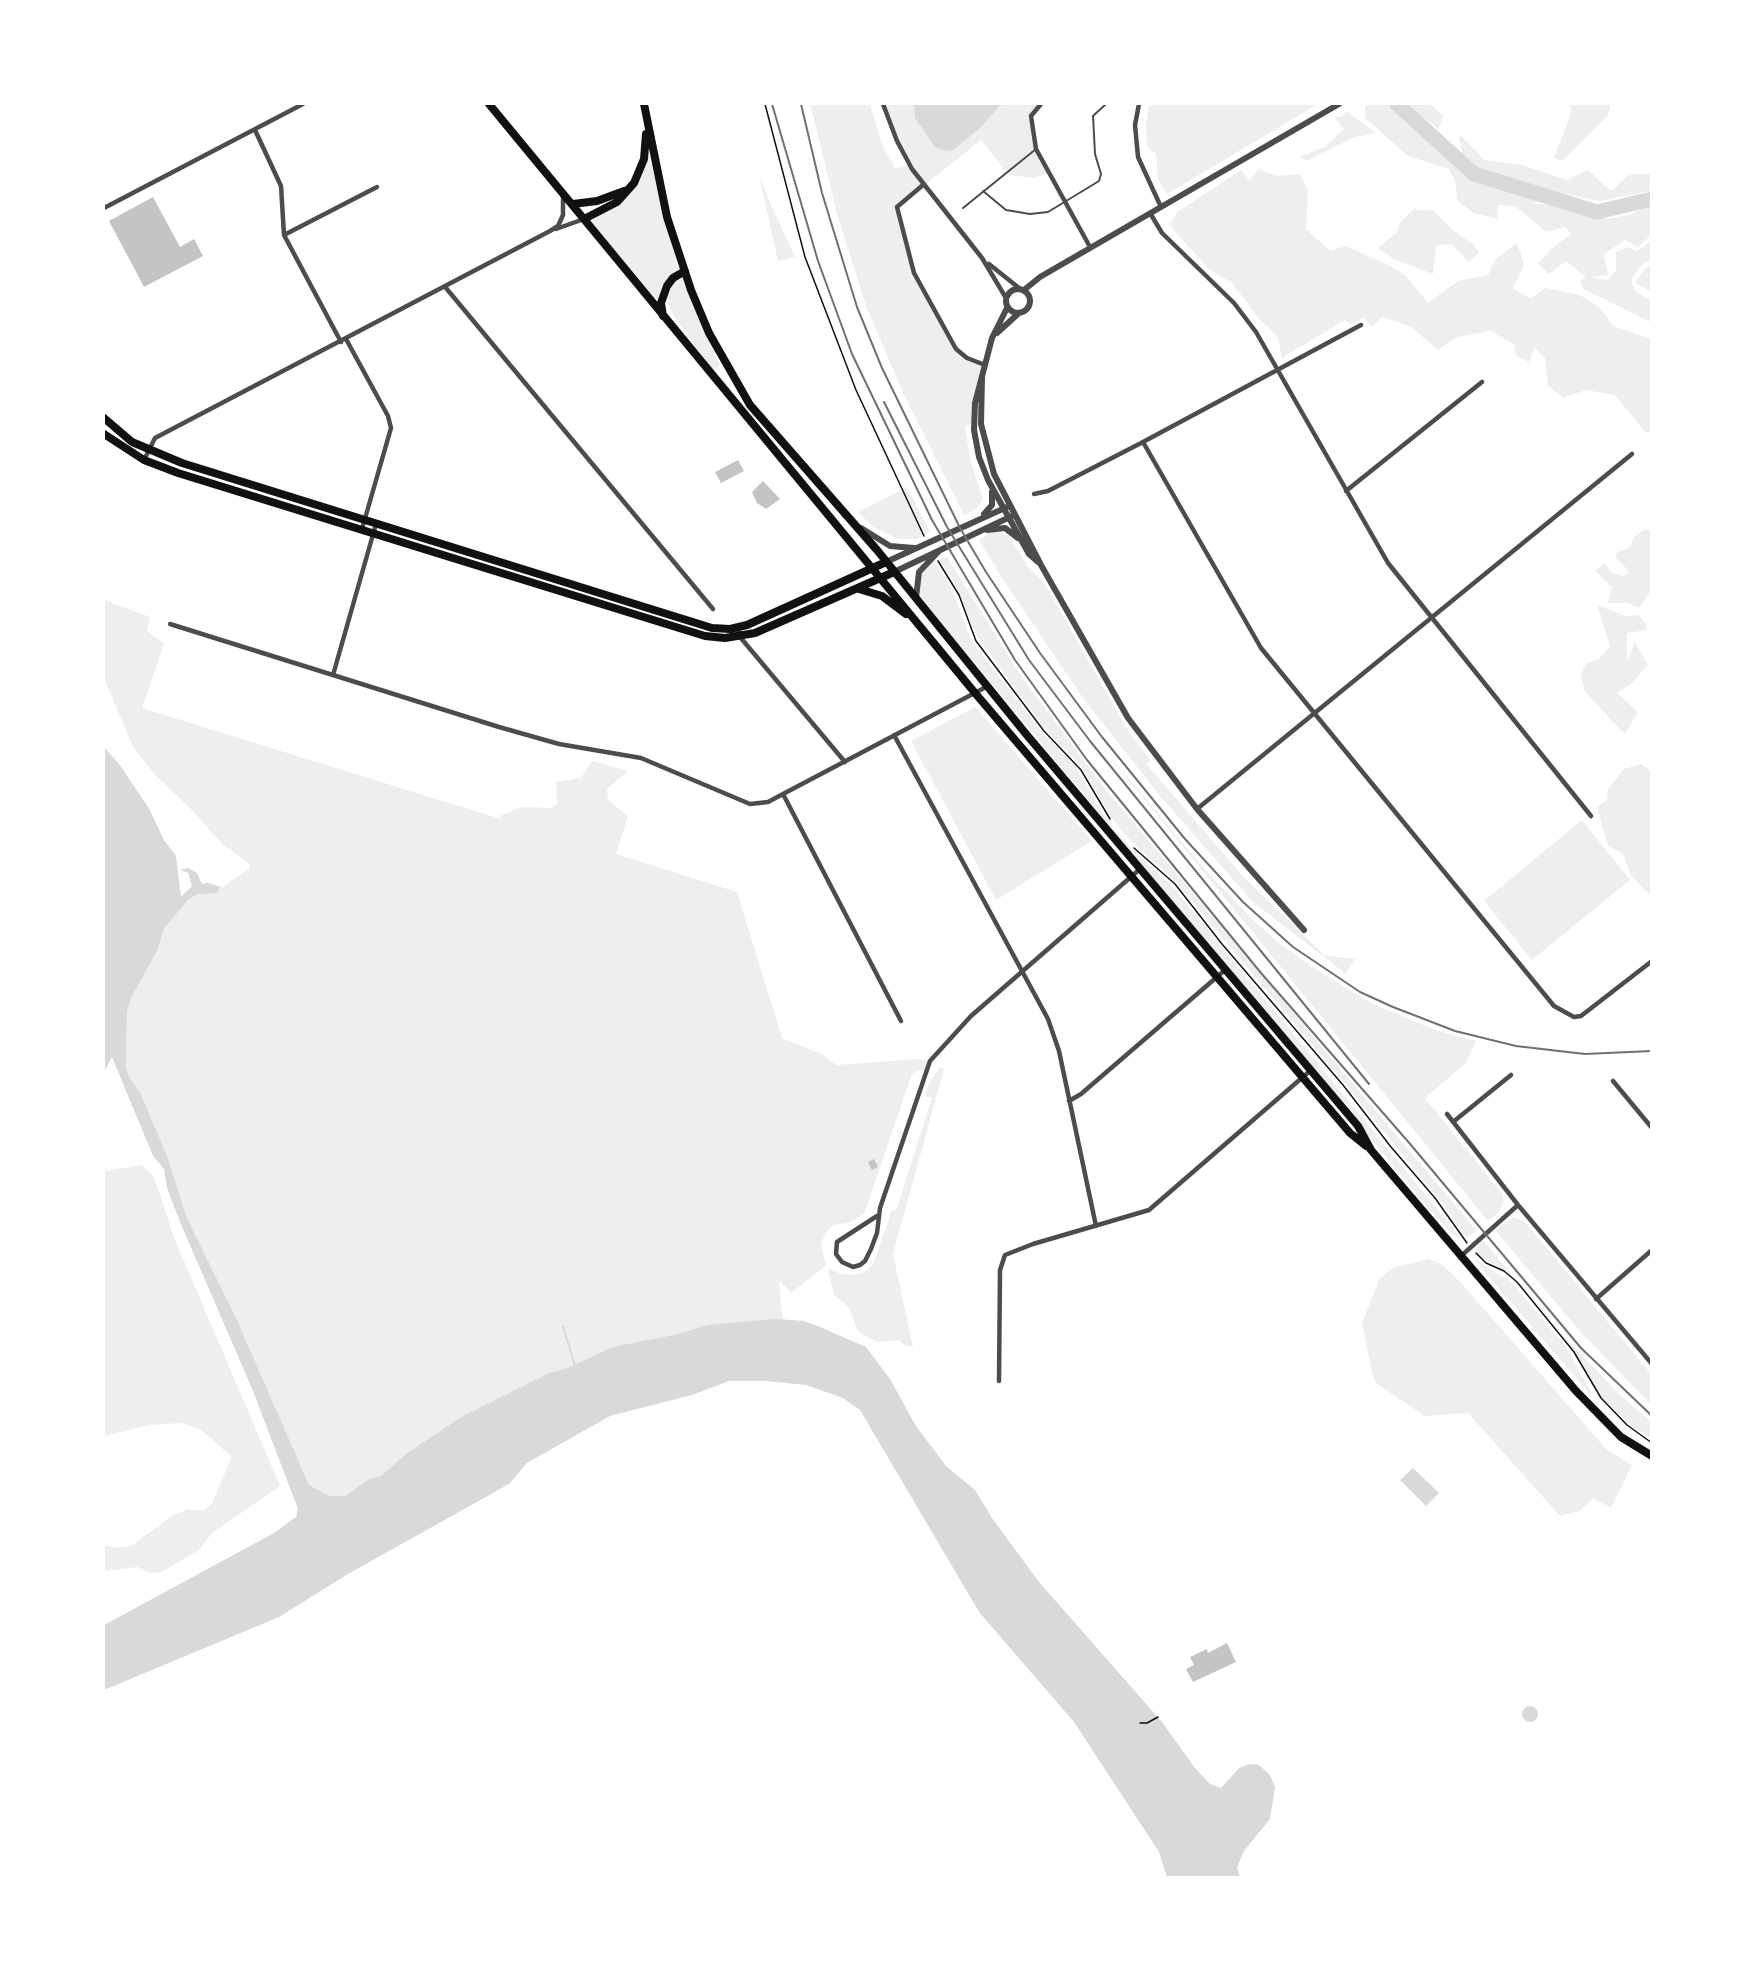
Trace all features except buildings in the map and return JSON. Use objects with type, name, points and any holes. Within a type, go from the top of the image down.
[{"type":"highway","points":[[489,104],[975,693],[1350,1133],[1371,1150],[1598,1416],[1621,1437],[1652,1456]]},
{"type":"highway","points":[[584,219],[611,206],[630,188],[644,159],[647,144],[644,104]]},
{"type":"highway","points":[[644,104],[668,217],[685,272],[709,333],[750,405],[886,562],[1140,869],[1358,1126],[1371,1150]]},
{"type":"highway","points":[[573,204],[597,201],[630,188]]},
{"type":"highway","points":[[663,316],[663,295],[674,278],[685,272]]},
{"type":"highway","points":[[859,589],[882,596],[904,613],[912,616]]},
{"type":"main road","points":[[104,418],[132,442],[147,450],[364,521],[712,628],[738,628],[886,562]]},
{"type":"main road","points":[[104,434],[144,460],[178,473],[705,636],[741,637],[859,589],[894,572]]},
{"type":"street","points":[[104,208],[303,104]]},
{"type":"street","points":[[884,104],[902,150],[923,185],[982,258],[1006,298],[1007,308],[992,338],[975,403],[974,430],[979,457],[993,497],[992,505],[974,522]]},
{"type":"street","points":[[1041,104],[1031,116],[1036,149],[1063,203],[1090,247]]},
{"type":"street","points":[[1139,104],[1135,125],[1138,158],[1161,207]]},
{"type":"street","points":[[1006,298],[1009,292],[1021,289],[1339,104]]},
{"type":"street","points":[[255,130],[281,186],[284,235],[388,416],[391,428],[362,530]]},
{"type":"street","points":[[923,185],[897,207],[914,273],[956,349],[967,358],[985,365]]},
{"type":"street","points":[[284,235],[377,187]]},
{"type":"street","points":[[144,460],[155,438],[446,288],[558,226],[563,215],[561,190]]},
{"type":"street","points":[[1150,213],[1161,233],[1245,317],[1277,368],[1388,563],[1591,816]]},
{"type":"street","points":[[550,231],[584,219]]},
{"type":"street","points":[[982,258],[1030,298]]},
{"type":"street","points":[[992,338],[1028,308],[1040,277]]},
{"type":"street","points":[[446,288],[713,609]]},
{"type":"street","points":[[1007,308],[1019,314]]},
{"type":"street","points":[[1034,495],[1048,491],[1143,442],[1277,368],[1361,325]]},
{"type":"street","points":[[982,377],[980,415],[984,446],[1007,507]]},
{"type":"street","points":[[1346,491],[1482,382]]},
{"type":"street","points":[[1143,442],[1250,633],[1554,1006],[1574,1017],[1581,1016],[1652,961]]},
{"type":"street","points":[[1197,809],[1632,454]]},
{"type":"street","points":[[988,480],[1041,564],[1137,733],[1197,809],[1304,930]]},
{"type":"street","points":[[886,562],[1007,507]]},
{"type":"street","points":[[894,572],[937,554],[1012,516]]},
{"type":"street","points":[[1012,516],[1029,554]]},
{"type":"street","points":[[852,522],[890,546],[918,548]]},
{"type":"street","points":[[333,675],[376,524]]},
{"type":"street","points":[[981,531],[1005,528],[1017,537],[1029,554],[1041,564]]},
{"type":"street","points":[[916,598],[919,572],[937,554]]},
{"type":"street","points":[[170,624],[559,744],[641,758],[750,804],[768,802],[783,795],[988,686]]},
{"type":"street","points":[[738,628],[741,637],[844,762]]},
{"type":"street","points":[[894,735],[1023,970],[1053,1031],[1096,1226]]},
{"type":"street","points":[[783,795],[901,1021]]},
{"type":"street","points":[[877,1216],[837,1242],[836,1254],[842,1262],[854,1267],[866,1261],[877,1233],[877,1216],[930,1061],[960,1027],[1140,869]]},
{"type":"street","points":[[1069,1101],[1081,1094],[1225,970]]},
{"type":"street","points":[[999,1381],[1001,1261],[1011,1251],[1149,1210],[1311,1070]]},
{"type":"street","points":[[1453,1122],[1511,1075]]},
{"type":"street","points":[[1613,1081],[1652,1128]]},
{"type":"street","points":[[1447,1114],[1518,1205],[1652,1364]]},
{"type":"street","points":[[1461,1256],[1518,1205]]},
{"type":"street","points":[[1596,1299],[1652,1250]]},
{"type":"lane","points":[[983,191],[1000,207],[1024,214],[1044,213],[1101,178],[1095,154],[1093,116],[1106,104]]},
{"type":"lane","points":[[963,207],[1036,149]]},
{"type":"path","points":[[765,104],[805,257],[856,390],[927,543]]},
{"type":"path","points":[[937,554],[959,595],[976,641],[1044,731],[1081,770],[1113,824]]},
{"type":"path","points":[[1132,846],[1175,884],[1222,944],[1343,1085],[1390,1148],[1435,1198],[1470,1247],[1486,1263],[1517,1282],[1574,1352],[1601,1398],[1627,1425],[1652,1443]]},
{"type":"path","points":[[1140,1723],[1147,1724],[1158,1717]]},
{"type":"shaded area","points":[[810,104],[870,104],[881,142],[895,169],[909,165],[883,104],[1041,104],[1032,112],[1033,137],[1049,173],[1034,178],[1009,175],[981,140],[897,207],[914,273],[961,355],[985,365],[974,422],[965,426],[970,459],[983,499],[977,508],[964,515],[903,393],[866,306],[838,217]]},
{"type":"shaded area","points":[[914,104],[1001,104],[980,128],[953,150],[946,151],[935,147],[915,118]]},
{"type":"shaded area","points":[[1149,104],[1318,104],[1167,194],[1158,179],[1156,154],[1147,147],[1146,125]]},
{"type":"shaded area","points":[[1365,104],[1391,104],[1445,154],[1483,183],[1526,198],[1536,197],[1535,204],[1559,205],[1608,219],[1628,215],[1651,206],[1651,233],[1648,238],[1638,247],[1625,240],[1604,254],[1608,275],[1590,277],[1608,280],[1616,270],[1616,252],[1627,247],[1637,251],[1651,241],[1651,260],[1642,265],[1631,279],[1635,291],[1651,300],[1651,322],[1583,289],[1580,281],[1586,277],[1566,261],[1549,274],[1538,264],[1552,248],[1571,234],[1565,227],[1546,232],[1515,206],[1497,205],[1498,219],[1473,213],[1457,200],[1456,184],[1449,169],[1408,156],[1365,118]]},
{"type":"shaded area","points":[[1408,104],[1430,104],[1444,117],[1438,129],[1429,121],[1416,118]]},
{"type":"shaded area","points":[[1571,104],[1611,104],[1608,115],[1562,161],[1554,158],[1570,116]]},
{"type":"shaded area","points":[[1346,111],[1376,133],[1355,137],[1306,161],[1300,157],[1326,146],[1343,129],[1335,117],[1342,117]]},
{"type":"shaded area","points":[[1459,134],[1484,160],[1522,165],[1567,180],[1588,170],[1611,191],[1630,174],[1651,174],[1651,191],[1599,201],[1518,184],[1485,173],[1463,158]]},
{"type":"shaded area","points":[[649,151],[679,272],[663,285],[659,301],[588,220],[627,195]]},
{"type":"shaded area","points":[[1259,169],[1276,176],[1300,174],[1308,190],[1306,229],[1330,251],[1346,246],[1390,266],[1406,276],[1428,303],[1458,281],[1488,275],[1496,259],[1517,243],[1524,264],[1513,289],[1531,298],[1545,288],[1580,295],[1600,308],[1613,326],[1651,339],[1651,431],[1646,433],[1615,395],[1586,390],[1563,398],[1548,385],[1545,358],[1535,348],[1529,362],[1516,356],[1514,344],[1490,331],[1457,337],[1438,350],[1411,327],[1383,317],[1371,327],[1364,317],[1352,325],[1345,320],[1282,358],[1278,337],[1260,320],[1232,283],[1209,269],[1169,225],[1177,212],[1241,170],[1250,181]]},
{"type":"shaded area","points":[[759,176],[773,209],[795,257],[778,261]]},
{"type":"shaded area","points":[[1414,209],[1434,211],[1455,232],[1473,244],[1479,253],[1469,262],[1452,244],[1436,245],[1433,274],[1392,258],[1378,248],[1397,232],[1401,221]]},
{"type":"shaded area","points":[[1651,265],[1651,291],[1635,283]]},
{"type":"shaded area","points":[[682,279],[720,366],[713,370],[673,315],[666,299],[674,282]]},
{"type":"shaded area","points":[[907,487],[930,532],[917,539],[898,539],[873,527],[858,512]]},
{"type":"shaded area","points":[[995,530],[1009,536],[1027,565],[1045,584],[1130,734],[1151,760],[1147,765],[1242,875],[1324,955],[1355,959],[1346,974],[1253,902],[1160,796],[1083,698],[1002,578],[979,540]]},
{"type":"shaded area","points":[[1643,530],[1651,530],[1651,590],[1639,608],[1628,603],[1608,603],[1612,588],[1595,570],[1605,563],[1611,573],[1624,576],[1629,571],[1616,558],[1616,553],[1631,546],[1633,538]]},
{"type":"shaded area","points":[[947,557],[1021,676],[1106,790],[1477,1231],[1466,1237],[1462,1234],[1444,1206],[1346,1085],[1174,880],[1126,836],[1111,817],[1082,767],[1045,729],[978,638],[953,580],[939,560]]},
{"type":"shaded area","points":[[934,561],[951,586],[971,640],[1041,731],[1076,767],[1107,820],[1131,848],[1173,887],[1461,1238],[1451,1233],[1430,1210],[932,612],[919,591],[920,575],[924,568]]},
{"type":"shaded area","points":[[104,600],[150,617],[147,631],[164,644],[142,708],[501,819],[500,816],[522,807],[552,808],[557,803],[556,782],[581,778],[592,761],[628,771],[607,789],[608,800],[628,816],[616,854],[737,892],[782,1038],[822,1054],[836,1065],[917,1059],[930,1061],[926,1071],[918,1070],[912,1074],[864,1214],[848,1223],[833,1225],[826,1232],[821,1244],[826,1265],[791,1293],[779,1280],[782,1316],[786,1320],[707,1325],[678,1334],[612,1347],[570,1367],[549,1373],[461,1417],[407,1453],[381,1476],[369,1479],[345,1496],[329,1496],[309,1485],[236,1318],[187,1218],[167,1156],[140,1092],[128,1077],[126,1068],[127,1012],[131,998],[157,951],[167,923],[188,900],[197,894],[220,889],[250,868],[250,864],[222,844],[194,812],[156,776],[133,747],[104,678]]},
{"type":"shaded area","points":[[1597,605],[1625,616],[1639,615],[1646,625],[1647,630],[1627,633],[1627,661],[1635,642],[1648,665],[1631,684],[1617,693],[1638,712],[1625,734],[1585,692],[1581,676],[1586,663],[1599,659],[1610,646]]},
{"type":"shaded area","points":[[975,707],[1092,841],[996,900],[911,741]]},
{"type":"shaded area","points":[[1078,718],[1201,865],[1252,919],[1278,942],[1309,965],[1371,1003],[1435,1030],[1476,1041],[1466,1063],[1425,1098],[1503,1195],[1504,1201],[1498,1213],[1488,1221]]},
{"type":"shaded area","points":[[104,747],[119,764],[150,810],[164,840],[176,856],[181,897],[192,886],[188,873],[180,870],[188,868],[197,873],[202,884],[208,883],[221,887],[216,893],[197,894],[188,900],[165,927],[157,951],[131,998],[127,1012],[126,1068],[129,1077],[140,1092],[167,1156],[187,1218],[236,1318],[309,1485],[329,1496],[345,1496],[369,1479],[381,1476],[407,1453],[461,1417],[549,1373],[570,1367],[612,1347],[678,1334],[707,1325],[775,1319],[804,1321],[820,1327],[866,1347],[890,1379],[916,1426],[946,1466],[975,1490],[992,1518],[1039,1582],[1162,1722],[1195,1768],[1210,1784],[1221,1788],[1239,1768],[1250,1764],[1259,1765],[1270,1775],[1275,1787],[1270,1819],[1244,1851],[1237,1867],[1240,1877],[1167,1877],[1159,1852],[1074,1722],[979,1612],[860,1410],[843,1398],[806,1385],[767,1381],[729,1381],[692,1395],[610,1416],[527,1463],[509,1484],[348,1574],[279,1617],[104,1690],[104,1625],[274,1533],[296,1517],[298,1509],[253,1391],[180,1222],[167,1188],[164,1169],[153,1156],[112,1057],[104,1072]]},
{"type":"shaded area","points":[[1642,764],[1651,772],[1651,896],[1631,875],[1623,854],[1608,846],[1597,807],[1607,800],[1608,789],[1624,769]]},
{"type":"shaded area","points":[[1582,820],[1630,880],[1532,960],[1484,901]]},
{"type":"shaded area","points":[[940,1067],[944,1069],[893,1254],[913,1347],[903,1345],[899,1340],[876,1342],[858,1331],[848,1307],[834,1295],[828,1268],[841,1274],[852,1275],[863,1273],[873,1265],[892,1210],[896,1211],[932,1098],[925,1096],[929,1083]]},
{"type":"shaded area","points":[[142,1165],[152,1175],[159,1191],[173,1235],[280,1486],[212,1533],[199,1550],[161,1572],[149,1573],[138,1567],[104,1571],[104,1545],[117,1548],[131,1546],[172,1516],[188,1509],[203,1511],[211,1505],[232,1457],[201,1430],[182,1423],[150,1425],[104,1436],[104,1171]]},
{"type":"shaded area","points":[[1514,1217],[1525,1222],[1651,1374],[1651,1404],[1584,1336],[1495,1230]]},
{"type":"shaded area","points":[[1483,1240],[1512,1275],[1480,1257],[1474,1248]]},
{"type":"shaded area","points":[[1472,1257],[1512,1283],[1566,1347],[1591,1392],[1589,1393]]},
{"type":"shaded area","points":[[1429,1259],[1443,1265],[1463,1285],[1606,1449],[1632,1465],[1611,1508],[1593,1498],[1580,1511],[1560,1516],[1468,1413],[1425,1416],[1377,1384],[1373,1377],[1362,1323],[1379,1280],[1392,1268]]},
{"type":"shaded area","points":[[1564,1336],[1620,1395],[1651,1422],[1651,1439],[1632,1426],[1603,1399]]},
{"type":"shaded area","points":[[1413,1468],[1439,1493],[1426,1506],[1400,1480]]},
{"type":"shaded area","points":[[1530,1706],[1536,1708],[1538,1714],[1536,1720],[1530,1722],[1524,1720],[1522,1714],[1524,1708]]},
{"type":"waterway","points":[[1397,104],[1474,174],[1597,212],[1652,199]]},
{"type":"waterway","points":[[563,1327],[575,1365]]},
{"type":"railway","points":[[772,104],[818,261],[852,354],[932,520],[1015,660],[1087,760],[1261,973],[1411,1145],[1581,1348],[1652,1416]]},
{"type":"railway","points":[[801,104],[822,193],[857,307],[882,368],[960,528],[986,572],[1040,653],[1102,737],[1185,839],[1243,902],[1293,947],[1360,992],[1393,1007],[1455,1031],[1516,1046],[1585,1054],[1652,1051]]},
{"type":"railway","points":[[884,402],[947,527],[1029,660],[1090,741],[1369,1084]]}]
